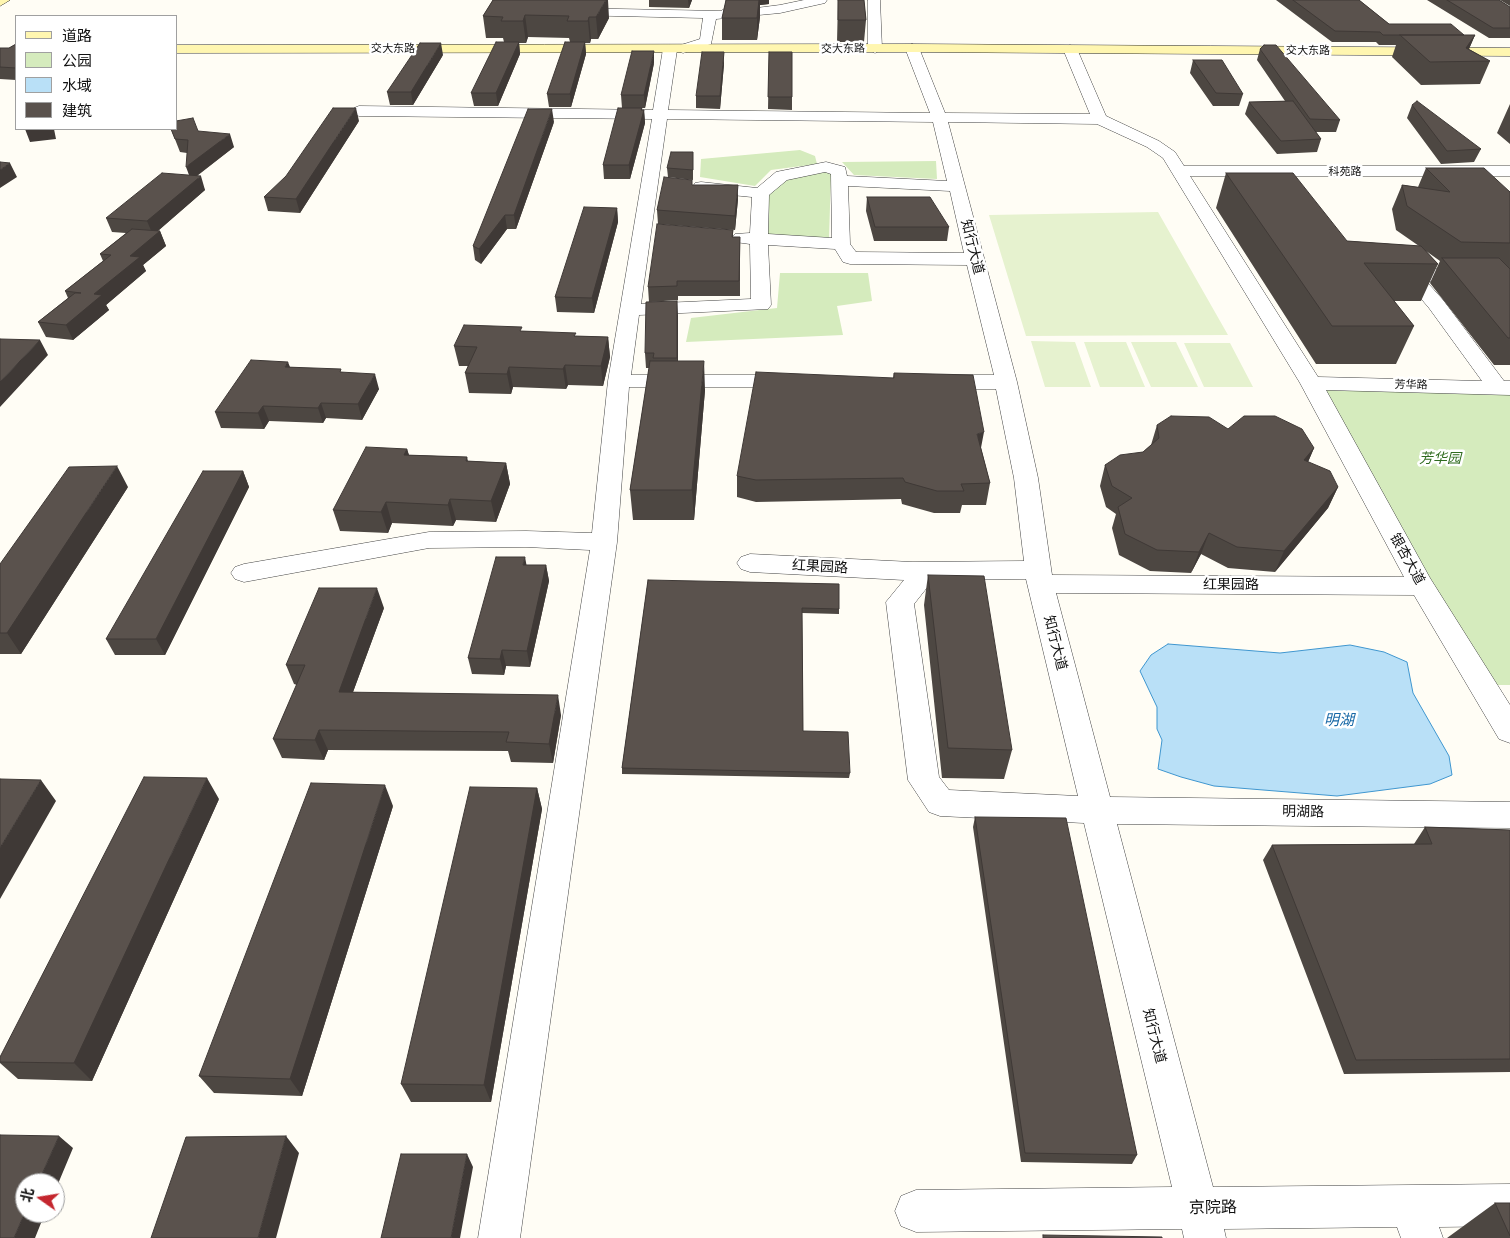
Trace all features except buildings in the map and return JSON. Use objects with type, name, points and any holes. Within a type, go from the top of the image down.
[{"type":"street","points":[[0,2],[4,0]]},
{"type":"street","points":[[727,15],[728,0]]},
{"type":"street","points":[[562,10],[727,15],[780,9],[821,0]]},
{"type":"street","points":[[873,0],[875,49]]},
{"type":"street","points":[[500,1238],[604,542],[618,381],[630,310],[652,231],[650,182],[659,116],[677,49],[706,41],[710,14]]},
{"type":"street","name":"交大东路","points":[[178,49],[912,48],[1510,52]]},
{"type":"street","name":"知行大道","points":[[912,48],[940,119],[1006,382],[1026,478],[1039,577],[1201,1223]]},
{"type":"street","points":[[359,111],[659,116],[1100,119],[1070,50]]},
{"type":"street","name":"银杏大道","points":[[1100,119],[1124,132],[1153,144],[1168,155],[1179,171],[1311,383],[1422,586],[1498,691],[1510,731]]},
{"type":"street","points":[[687,186],[761,194],[782,176],[826,167],[840,171],[840,244],[850,258],[975,259]]},
{"type":"street","name":"科苑路","points":[[1179,171],[1510,171]]},
{"type":"street","points":[[1282,172],[1294,188]]},
{"type":"street","points":[[840,181],[957,186]]},
{"type":"street","points":[[650,182],[668,184]]},
{"type":"street","points":[[630,310],[761,305],[759,239],[761,194]]},
{"type":"street","points":[[720,236],[840,244]]},
{"type":"street","points":[[1492,275],[1403,274],[1436,304],[1504,388]]},
{"type":"street","points":[[618,381],[807,382]]},
{"type":"street","points":[[917,382],[1006,382]]},
{"type":"street","name":"芳华路","points":[[1311,383],[1504,388]]},
{"type":"street","points":[[244,573],[428,540],[526,539],[604,542]]},
{"type":"street","name":"红果园路","points":[[750,564],[927,570],[1039,577],[1422,586]]},
{"type":"street","name":"明湖路","points":[[927,570],[900,602],[924,780],[940,804],[1097,810],[1510,815]]},
{"type":"street","name":"京院路","points":[[916,1211],[1201,1223],[1416,1222],[1510,1205]]},
{"type":"green space","points":[[800,150],[815,156],[817,164],[771,170],[755,186],[700,177],[701,159]]},
{"type":"green space","points":[[936,161],[937,179],[854,175],[842,162]]},
{"type":"green space","points":[[822,171],[831,174],[829,239],[766,237],[767,195],[785,179]]},
{"type":"green space","points":[[1158,212],[1228,335],[1026,336],[989,215]]},
{"type":"green space","points":[[780,273],[868,273],[872,301],[837,306],[843,335],[686,342],[691,318],[777,308]]},
{"type":"green space","points":[[1031,341],[1075,342],[1091,387],[1045,387]]},
{"type":"green space","points":[[1084,342],[1126,342],[1145,387],[1100,387]]},
{"type":"green space","points":[[1131,342],[1176,342],[1198,387],[1151,387]]},
{"type":"green space","points":[[1184,343],[1230,343],[1253,387],[1204,387]]},
{"type":"green space","name":"芳华园","points":[[1319,383],[1510,392],[1510,685],[1482,685]]},
{"type":"water","name":"明湖","points":[[1168,644],[1280,653],[1350,645],[1384,652],[1407,662],[1413,693],[1449,756],[1452,775],[1430,784],[1337,796],[1214,786],[1158,769],[1162,740],[1157,729],[1157,707],[1140,671],[1151,655]]}]
